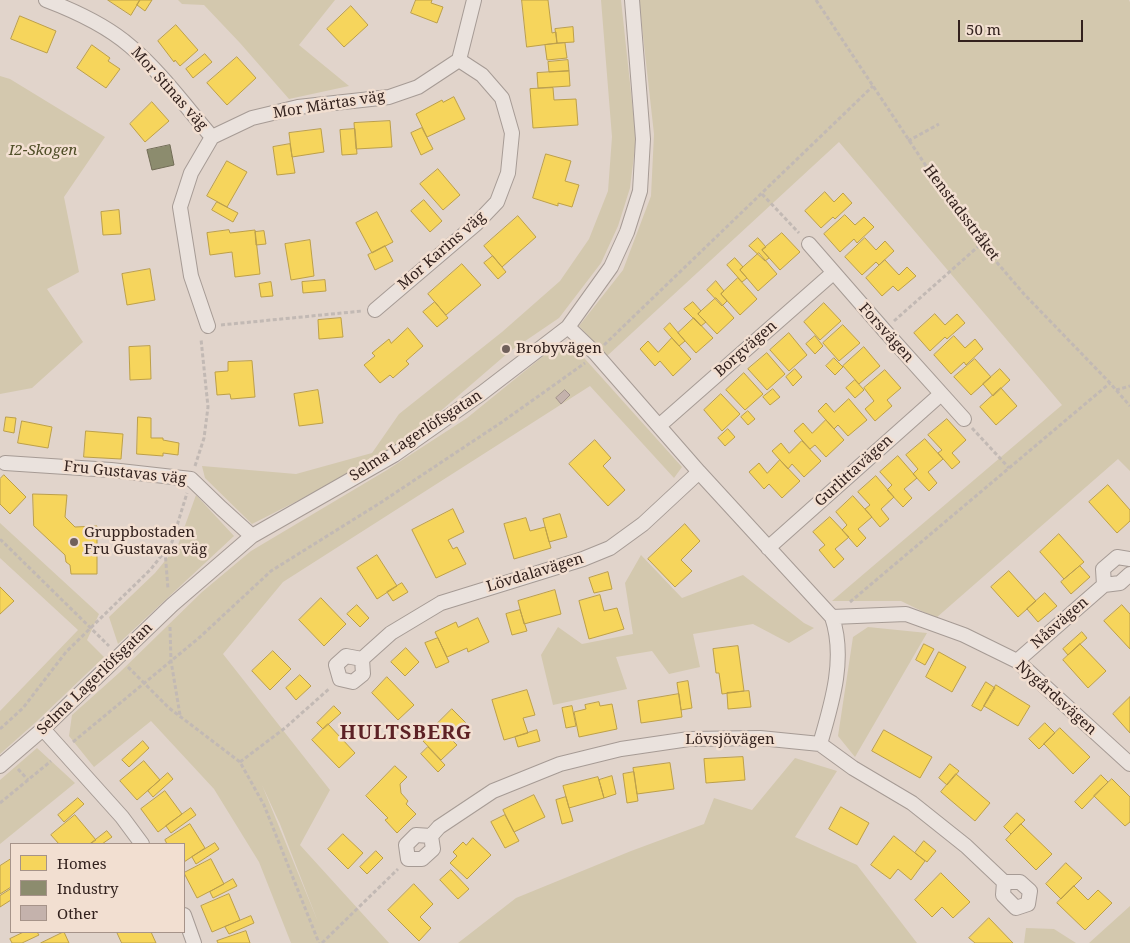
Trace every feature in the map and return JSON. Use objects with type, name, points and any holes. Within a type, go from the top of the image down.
[{"type":"street","name":"Mor Stinas väg","points":[[46,0],[75,12],[129,45],[147,62],[212,137]]},
{"type":"street","points":[[459,60],[474,0]]},
{"type":"street","name":"Selma Lagerlöfsgatan","points":[[0,766],[43,729],[169,608],[252,536],[394,455],[482,393],[568,327],[611,267],[627,232],[640,191],[643,139],[632,0]]},
{"type":"street","name":"Mor Märtas väg","points":[[212,137],[252,118],[298,107],[388,97],[418,87],[459,60]]},
{"type":"street","name":"Mor Karins väg","points":[[375,310],[476,224],[497,202],[508,173],[512,133],[502,98],[482,74],[459,60]]},
{"type":"street","points":[[208,326],[191,276],[180,207],[191,173],[212,137]]},
{"type":"street","name":"Forsvägen","points":[[809,244],[964,419]]},
{"type":"street","name":"Borgvägen","points":[[660,425],[833,273]]},
{"type":"street","points":[[568,327],[595,353],[660,425],[699,472],[832,617],[838,633],[837,676],[820,744],[853,768],[912,803],[966,846],[1004,882]]},
{"type":"street","name":"Gurlittavägen","points":[[768,548],[941,394]]},
{"type":"street","name":"Fru Gustavas väg","points":[[5,463],[111,470],[191,479],[252,536]]},
{"type":"street","name":"Lövdalavägen","points":[[340,679],[336,666],[346,656],[362,660],[392,633],[441,603],[583,559],[610,548],[643,524],[699,472]]},
{"type":"street","points":[[1104,585],[1103,569],[1117,557],[1130,559]]},
{"type":"street","name":"Nåsvägen","points":[[1017,661],[1104,585],[1120,583],[1130,574]]},
{"type":"street","name":"Nygårdsvägen","points":[[832,617],[906,614],[964,635],[1017,661],[1130,764]]},
{"type":"street","points":[[43,729],[122,817],[141,843]]},
{"type":"street","name":"Lövsjövägen","points":[[408,859],[422,859],[433,849],[430,836],[439,826],[493,791],[560,764],[621,749],[689,739],[760,738],[820,744]]},
{"type":"street","points":[[185,918],[194,943]]},
{"type":"path","name":"Henstadsstråket","points":[[816,0],[908,141],[981,244],[1024,294],[1130,406]]},
{"type":"path","points":[[145,684],[271,570],[380,502],[502,422],[586,362],[873,86]]},
{"type":"path","points":[[908,141],[939,124]]},
{"type":"path","points":[[762,194],[809,244]]},
{"type":"path","points":[[884,330],[981,244]]},
{"type":"path","points":[[208,326],[375,310]]},
{"type":"path","points":[[832,617],[1110,383]]},
{"type":"path","points":[[1116,390],[1130,386]]},
{"type":"path","points":[[964,419],[1009,468]]},
{"type":"path","points":[[0,540],[111,649]]},
{"type":"path","points":[[165,551],[171,661],[180,716]]},
{"type":"path","points":[[0,729],[23,708],[66,652],[90,627]]},
{"type":"path","points":[[127,666],[169,708],[240,762],[264,805],[320,943],[408,859]]},
{"type":"path","points":[[240,762],[286,728],[340,679]]},
{"type":"green space","points":[[178,0],[335,0],[299,45],[349,86],[289,99],[204,5],[182,4]]},
{"type":"green space","points":[[601,0],[621,0],[636,139],[630,188],[618,226],[601,263],[559,318],[509,352],[414,434],[372,463],[252,524],[205,478],[202,466],[296,474],[372,453],[399,414],[502,332],[560,281],[589,239],[608,191],[612,137]]},
{"type":"green space","points":[[639,0],[1129,0],[1130,2],[1130,471],[1118,459],[936,618],[901,601],[832,601],[1062,405],[839,142],[607,356],[579,326],[623,270],[651,196],[654,134]]},
{"type":"green space","name":"I2-Skogen","points":[[0,76],[10,79],[105,137],[64,197],[79,272],[47,289],[83,342],[32,388],[0,394]]},
{"type":"green space","points":[[552,349],[577,350],[682,467],[674,478],[590,386],[283,582],[223,654],[330,790],[300,845],[389,943],[291,943],[259,862],[214,789],[151,721],[94,767],[69,736],[72,715],[120,672],[202,592],[251,551],[387,470],[467,418]],"holes":[[[262,785],[280,824],[318,922]]]},
{"type":"green space","points":[[196,495],[234,536],[118,644],[109,617],[155,573],[178,545]]},
{"type":"green space","points":[[0,523],[99,614],[87,640],[104,657],[0,754],[0,711],[78,630],[0,558]]},
{"type":"green space","points":[[641,555],[682,598],[743,575],[804,623],[814,628],[789,643],[753,624],[693,634],[700,667],[669,674],[652,651],[616,657],[627,689],[553,705],[541,655],[558,627],[582,644],[633,634],[625,583]]},
{"type":"green space","points":[[868,627],[927,633],[855,757],[838,736],[853,637]]},
{"type":"green space","points":[[37,748],[75,783],[0,844],[0,780]]},
{"type":"green space","points":[[795,758],[837,771],[795,837],[857,865],[917,943],[458,943],[516,898],[631,851],[704,824],[714,798],[752,810]]},
{"type":"green space","points":[[1130,906],[1130,943],[1089,943]]},
{"type":"green space","points":[[1026,928],[1054,929],[1076,943],[1024,943]]},
{"type":"building: Homes","points":[[108,0],[140,0],[131,15]]},
{"type":"building: Homes","points":[[140,0],[152,0],[145,11],[137,5]]},
{"type":"building: Homes","points":[[416,0],[432,0],[431,3],[443,7],[437,23],[411,13]]},
{"type":"building: Homes","points":[[522,0],[548,0],[552,33],[556,32],[557,43],[527,47]]},
{"type":"building: Homes","points":[[351,6],[368,25],[344,47],[327,29]]},
{"type":"building: Homes","points":[[20,16],[56,31],[47,53],[11,39]]},
{"type":"building: Homes","points":[[176,25],[198,50],[180,66],[175,60],[174,62],[158,41]]},
{"type":"building: Homes","points":[[573,27],[574,42],[557,43],[555,29]]},
{"type":"building: Homes","points":[[565,43],[567,58],[547,60],[545,45]]},
{"type":"building: Homes","points":[[92,45],[110,58],[108,61],[120,69],[106,88],[77,68]]},
{"type":"building: Homes","points":[[205,54],[212,62],[193,78],[186,69]]},
{"type":"building: Homes","points":[[237,57],[256,78],[227,105],[207,83]]},
{"type":"building: Homes","points":[[568,60],[569,71],[549,72],[548,62]]},
{"type":"building: Homes","points":[[569,71],[570,86],[538,88],[537,73]]},
{"type":"building: Homes","points":[[553,88],[554,100],[576,99],[578,125],[533,128],[530,89]]},
{"type":"building: Homes","points":[[454,97],[465,119],[427,137],[416,114],[442,100],[443,102]]},
{"type":"building: Homes","points":[[152,102],[169,121],[145,142],[130,124]]},
{"type":"building: Homes","points":[[390,121],[392,147],[356,149],[354,123]]},
{"type":"building: Homes","points":[[422,128],[433,149],[421,155],[411,133]]},
{"type":"building: Homes","points":[[321,129],[324,152],[292,157],[289,133]]},
{"type":"building: Homes","points":[[355,129],[357,154],[342,155],[340,130]]},
{"type":"building: Homes","points":[[290,144],[295,173],[277,175],[273,147]]},
{"type":"building: Homes","points":[[546,154],[571,161],[565,181],[579,185],[572,207],[558,203],[558,206],[533,198]]},
{"type":"building: Homes","points":[[227,161],[247,172],[227,207],[207,196]]},
{"type":"building: Homes","points":[[438,169],[460,195],[443,210],[420,184]]},
{"type":"building: Homes","points":[[825,192],[834,202],[843,193],[852,203],[835,219],[833,217],[821,228],[805,211]]},
{"type":"building: Homes","points":[[424,200],[442,221],[430,232],[411,211]]},
{"type":"building: Homes","points":[[217,202],[238,213],[233,222],[212,210]]},
{"type":"building: Homes","points":[[119,210],[121,234],[103,235],[101,212]]},
{"type":"building: Homes","points":[[377,212],[393,242],[372,253],[356,223]]},
{"type":"building: Homes","points":[[845,215],[855,225],[864,217],[874,227],[857,243],[854,239],[840,252],[824,234]]},
{"type":"building: Homes","points":[[518,216],[536,237],[502,267],[484,246]]},
{"type":"building: Homes","points":[[229,230],[230,233],[255,230],[260,274],[235,277],[232,252],[210,255],[207,233]]},
{"type":"building: Homes","points":[[264,231],[266,244],[256,245],[255,232]]},
{"type":"building: Homes","points":[[782,233],[800,252],[780,270],[762,250]]},
{"type":"building: Homes","points":[[758,238],[766,247],[762,250],[769,258],[765,261],[749,246]]},
{"type":"building: Homes","points":[[865,238],[876,250],[885,241],[894,251],[879,265],[876,262],[862,275],[845,257]]},
{"type":"building: Homes","points":[[310,240],[314,276],[291,280],[285,244]]},
{"type":"building: Homes","points":[[385,246],[393,261],[375,270],[368,255]]},
{"type":"building: Homes","points":[[759,253],[777,274],[758,291],[740,270]]},
{"type":"building: Homes","points":[[493,256],[506,272],[498,279],[484,263]]},
{"type":"building: Homes","points":[[735,258],[743,267],[740,270],[747,278],[742,282],[727,265]]},
{"type":"building: Homes","points":[[885,260],[899,275],[907,267],[916,276],[898,291],[893,286],[882,296],[866,278]]},
{"type":"building: Homes","points":[[462,264],[481,285],[446,315],[428,294]]},
{"type":"building: Homes","points":[[150,269],[155,300],[127,305],[122,274]]},
{"type":"building: Homes","points":[[738,278],[757,299],[740,315],[721,294]]},
{"type":"building: Homes","points":[[325,280],[326,291],[303,293],[302,282]]},
{"type":"building: Homes","points":[[716,281],[724,291],[721,294],[727,301],[722,306],[707,290]]},
{"type":"building: Homes","points":[[271,282],[273,296],[261,297],[259,284]]},
{"type":"building: Homes","points":[[716,298],[734,318],[717,334],[698,314]]},
{"type":"building: Homes","points":[[435,302],[448,318],[437,327],[423,312]]},
{"type":"building: Homes","points":[[693,302],[701,311],[698,314],[706,322],[701,326],[684,309]]},
{"type":"building: Homes","points":[[824,303],[841,321],[820,340],[804,322]]},
{"type":"building: Homes","points":[[935,314],[945,325],[957,314],[965,323],[947,339],[945,337],[930,351],[914,333]]},
{"type":"building: Homes","points":[[341,318],[343,337],[319,339],[318,320]]},
{"type":"building: Homes","points":[[694,318],[713,338],[696,353],[678,333]]},
{"type":"building: Homes","points":[[670,323],[685,341],[679,346],[664,329]]},
{"type":"building: Homes","points":[[843,325],[860,343],[839,361],[823,343]]},
{"type":"building: Homes","points":[[408,328],[423,346],[406,361],[409,364],[393,378],[390,375],[380,383],[364,365],[375,356],[372,353],[389,339],[391,343]]},
{"type":"building: Homes","points":[[789,333],[807,355],[789,371],[770,350]]},
{"type":"building: Homes","points":[[815,336],[823,346],[815,354],[806,344]]},
{"type":"building: Homes","points":[[954,336],[965,348],[975,339],[983,349],[966,365],[964,362],[951,374],[934,355]]},
{"type":"building: Homes","points":[[672,338],[691,359],[673,376],[660,361],[655,366],[640,349],[648,341],[658,352]]},
{"type":"building: Homes","points":[[150,346],[151,379],[130,380],[129,347]]},
{"type":"building: Homes","points":[[864,347],[880,366],[859,384],[843,366]]},
{"type":"building: Homes","points":[[767,353],[785,374],[767,390],[748,369]]},
{"type":"building: Homes","points":[[834,358],[843,367],[835,375],[826,366]]},
{"type":"building: Homes","points":[[975,359],[991,377],[971,395],[954,377]]},
{"type":"building: Homes","points":[[252,361],[255,397],[231,399],[230,394],[217,395],[215,372],[228,371],[228,362]]},
{"type":"building: Homes","points":[[795,369],[802,377],[793,386],[786,377]]},
{"type":"building: Homes","points":[[1000,369],[1010,380],[993,396],[983,384]]},
{"type":"building: Homes","points":[[885,370],[901,388],[887,400],[892,406],[875,421],[865,409],[874,401],[864,388]]},
{"type":"building: Homes","points":[[744,373],[763,394],[745,410],[726,390]]},
{"type":"building: Homes","points":[[855,380],[864,390],[855,398],[846,388]]},
{"type":"building: Homes","points":[[1001,388],[1017,406],[996,425],[980,407]]},
{"type":"building: Homes","points":[[773,389],[780,397],[770,405],[763,397]]},
{"type":"building: Homes","points":[[318,390],[323,423],[299,426],[294,394]]},
{"type":"building: Homes","points":[[721,394],[740,414],[722,431],[704,410]]},
{"type":"building: Homes","points":[[849,399],[867,420],[848,436],[838,425],[834,429],[818,411],[826,403],[834,412]]},
{"type":"building: Homes","points":[[748,411],[755,419],[748,425],[741,417]]},
{"type":"building: Homes","points":[[6,417],[16,418],[14,433],[4,431]]},
{"type":"building: Homes","points":[[138,417],[151,418],[151,438],[163,438],[163,440],[179,443],[178,455],[163,453],[163,456],[137,454]]},
{"type":"building: Homes","points":[[947,419],[966,440],[952,453],[960,462],[952,469],[938,453],[942,450],[928,435]]},
{"type":"building: Homes","points":[[826,420],[844,440],[826,457],[815,445],[810,449],[794,431],[803,423],[812,433]]},
{"type":"building: Homes","points":[[22,421],[52,427],[48,448],[18,443]]},
{"type":"building: Homes","points":[[728,429],[735,437],[725,446],[718,438]]},
{"type":"building: Homes","points":[[86,431],[123,434],[121,459],[84,457]]},
{"type":"building: Homes","points":[[925,439],[943,459],[928,472],[937,483],[929,491],[913,474],[918,469],[906,455]]},
{"type":"building: Homes","points":[[595,440],[611,458],[603,466],[625,490],[608,506],[569,464]]},
{"type":"building: Homes","points":[[802,441],[821,461],[804,477],[792,464],[788,469],[772,451],[781,443],[789,453]]},
{"type":"building: Homes","points":[[898,456],[917,478],[904,489],[912,498],[903,507],[887,490],[892,485],[880,472]]},
{"type":"building: Homes","points":[[780,460],[800,481],[782,498],[769,484],[764,489],[749,472],[759,463],[767,473]]},
{"type":"building: Homes","points":[[4,475],[26,497],[10,514],[0,504],[0,479]]},
{"type":"building: Homes","points":[[876,476],[894,497],[881,509],[889,519],[880,527],[865,509],[870,505],[858,492]]},
{"type":"building: Homes","points":[[1108,485],[1130,510],[1130,521],[1117,533],[1089,502]]},
{"type":"building: Homes","name":"Gruppbostaden Fru Gustavas väg","points":[[33,494],[67,495],[65,517],[75,527],[97,526],[97,574],[71,574],[70,565],[66,562],[65,555],[34,526]]},
{"type":"building: Homes","points":[[853,496],[872,517],[858,529],[866,538],[857,547],[842,530],[847,525],[836,512]]},
{"type":"building: Homes","points":[[453,509],[464,532],[448,540],[453,549],[457,547],[466,564],[436,578],[412,530]]},
{"type":"building: Homes","points":[[560,514],[567,537],[549,542],[543,519]]},
{"type":"building: Homes","points":[[830,517],[849,537],[835,549],[844,559],[834,568],[819,550],[825,545],[813,532]]},
{"type":"building: Homes","points":[[526,518],[530,531],[545,527],[551,548],[514,559],[504,524]]},
{"type":"building: Homes","points":[[685,524],[700,541],[681,560],[692,571],[675,587],[648,559]]},
{"type":"building: Homes","points":[[1059,534],[1084,562],[1064,579],[1040,552]]},
{"type":"building: Homes","points":[[377,555],[397,586],[377,599],[357,568]]},
{"type":"building: Homes","points":[[1080,566],[1090,577],[1071,594],[1061,582]]},
{"type":"building: Homes","points":[[1009,571],[1036,601],[1018,617],[991,587]]},
{"type":"building: Homes","points":[[608,572],[612,589],[594,593],[589,578]]},
{"type":"building: Homes","points":[[402,583],[408,592],[393,601],[387,592]]},
{"type":"building: Homes","points":[[0,587],[14,601],[0,614]]},
{"type":"building: Homes","points":[[555,590],[561,614],[524,624],[518,601]]},
{"type":"building: Homes","points":[[1045,593],[1057,606],[1038,622],[1027,609]]},
{"type":"building: Homes","points":[[600,595],[604,611],[617,608],[624,629],[589,639],[579,601]]},
{"type":"building: Homes","points":[[321,598],[346,624],[324,646],[299,620]]},
{"type":"building: Homes","points":[[357,605],[369,618],[360,627],[347,614]]},
{"type":"building: Homes","points":[[1122,605],[1130,614],[1130,649],[1104,621]]},
{"type":"building: Homes","points":[[520,610],[527,631],[512,635],[506,614]]},
{"type":"building: Homes","points":[[478,618],[489,642],[468,652],[467,648],[447,657],[435,632],[456,622],[458,627]]},
{"type":"building: Homes","points":[[1082,632],[1087,638],[1068,655],[1063,649]]},
{"type":"building: Homes","points":[[438,638],[449,662],[436,668],[425,643]]},
{"type":"building: Homes","points":[[924,644],[934,649],[925,665],[916,660]]},
{"type":"building: Homes","points":[[1080,644],[1106,671],[1088,688],[1063,660]]},
{"type":"building: Homes","points":[[738,646],[744,691],[722,694],[719,673],[716,673],[713,649]]},
{"type":"building: Homes","points":[[406,648],[419,662],[405,676],[391,662]]},
{"type":"building: Homes","points":[[273,651],[291,669],[270,690],[252,671]]},
{"type":"building: Homes","points":[[939,652],[966,667],[952,692],[926,677]]},
{"type":"building: Homes","points":[[300,675],[311,686],[296,700],[286,688]]},
{"type":"building: Homes","points":[[387,677],[414,705],[398,720],[372,693]]},
{"type":"building: Homes","points":[[688,681],[692,708],[681,710],[677,683]]},
{"type":"building: Homes","points":[[986,682],[995,688],[981,711],[972,706]]},
{"type":"building: Homes","points":[[996,685],[1030,706],[1018,726],[984,706]]},
{"type":"building: Homes","points":[[527,690],[535,715],[523,718],[528,733],[504,740],[492,700]]},
{"type":"building: Homes","points":[[749,691],[751,707],[728,709],[727,693]]},
{"type":"building: Homes","points":[[679,694],[682,717],[641,723],[638,701]]},
{"type":"building: Homes","points":[[1130,697],[1130,733],[1113,714]]},
{"type":"building: Homes","points":[[599,702],[600,706],[612,704],[617,729],[579,737],[574,712],[586,709],[585,705]]},
{"type":"building: Homes","points":[[334,706],[341,713],[323,729],[317,723]]},
{"type":"building: Homes","points":[[572,706],[576,726],[566,728],[562,708]]},
{"type":"building: Homes","points":[[452,709],[469,726],[453,741],[457,745],[441,760],[423,741],[439,726],[437,724]]},
{"type":"building: Homes","points":[[1045,723],[1055,733],[1039,749],[1029,739]]},
{"type":"building: Homes","points":[[328,724],[355,753],[339,768],[312,740]]},
{"type":"building: Homes","points":[[1060,728],[1090,757],[1073,774],[1044,744]]},
{"type":"building: Homes","points":[[537,730],[540,741],[518,747],[515,737]]},
{"type":"building: Homes","points":[[884,730],[932,757],[920,778],[872,751]]},
{"type":"building: Homes","points":[[143,741],[149,748],[129,767],[122,760]]},
{"type":"building: Homes","points":[[428,747],[445,765],[438,772],[421,754]]},
{"type":"building: Homes","points":[[743,757],[745,780],[706,783],[704,759]]},
{"type":"building: Homes","points":[[144,761],[160,780],[137,800],[120,781]]},
{"type":"building: Homes","points":[[670,763],[674,789],[637,794],[633,768]]},
{"type":"building: Homes","points":[[950,764],[959,771],[947,785],[939,778]]},
{"type":"building: Homes","points":[[395,766],[407,777],[400,784],[401,793],[408,801],[406,804],[416,814],[397,833],[385,820],[388,818],[366,796]]},
{"type":"building: Homes","points":[[634,772],[638,801],[627,803],[623,774]]},
{"type":"building: Homes","points":[[168,773],[173,779],[153,797],[148,791]]},
{"type":"building: Homes","points":[[956,774],[990,803],[975,821],[941,792]]},
{"type":"building: Homes","points":[[1101,775],[1108,782],[1082,809],[1075,802]]},
{"type":"building: Homes","points":[[612,776],[616,794],[604,798],[599,780]]},
{"type":"building: Homes","points":[[598,777],[604,798],[569,808],[563,786]]},
{"type":"building: Homes","points":[[1112,779],[1130,797],[1130,822],[1125,826],[1094,796]]},
{"type":"building: Homes","points":[[165,791],[182,814],[158,832],[141,809]]},
{"type":"building: Homes","points":[[534,795],[545,817],[514,832],[503,810]]},
{"type":"building: Homes","points":[[566,797],[573,821],[562,824],[556,800]]},
{"type":"building: Homes","points":[[78,798],[84,804],[64,822],[58,815]]},
{"type":"building: Homes","points":[[841,807],[869,823],[857,845],[829,829]]},
{"type":"building: Homes","points":[[191,808],[196,815],[171,833],[166,826]]},
{"type":"building: Homes","points":[[1017,813],[1025,820],[1011,834],[1004,827]]},
{"type":"building: Homes","points":[[75,815],[96,840],[92,843],[58,843],[51,835]]},
{"type":"building: Homes","points":[[505,815],[519,841],[505,848],[491,822]]},
{"type":"building: Homes","points":[[190,824],[205,848],[185,861],[185,843],[166,843],[165,840]]},
{"type":"building: Homes","points":[[1021,824],[1052,854],[1036,870],[1006,840]]},
{"type":"building: Homes","points":[[107,831],[112,837],[103,843],[91,843]]},
{"type":"building: Homes","points":[[343,834],[363,853],[348,869],[328,849]]},
{"type":"building: Homes","points":[[894,836],[925,861],[911,880],[898,869],[890,879],[871,865]]},
{"type":"building: Homes","points":[[473,838],[491,855],[467,879],[450,863],[457,856],[453,852],[463,842],[466,845]]},
{"type":"building: Homes","points":[[924,841],[936,851],[927,862],[915,853]]},
{"type":"building: Homes","points":[[215,843],[219,849],[196,864],[192,857]]},
{"type":"building: Homes","points":[[376,851],[383,858],[367,874],[360,867]]},
{"type":"building: Homes","points":[[211,859],[224,884],[197,898],[185,872]]},
{"type":"building: Homes","points":[[10,860],[10,888],[0,894],[0,866]]},
{"type":"building: Homes","points":[[1066,863],[1082,878],[1061,899],[1046,884]]},
{"type":"building: Homes","points":[[451,870],[469,889],[458,899],[440,880]]},
{"type":"building: Homes","points":[[941,873],[970,902],[953,918],[942,907],[932,917],[915,900]]},
{"type":"building: Homes","points":[[233,879],[237,886],[213,898],[210,892]]},
{"type":"building: Homes","points":[[414,884],[433,904],[420,917],[431,928],[419,941],[388,910]]},
{"type":"building: Homes","points":[[1074,886],[1088,900],[1098,890],[1112,903],[1085,930],[1057,903]]},
{"type":"building: Homes","points":[[10,890],[10,901],[0,907],[0,896]]},
{"type":"building: Homes","points":[[229,894],[240,920],[212,932],[201,906]]},
{"type":"building: Homes","points":[[251,916],[254,923],[229,934],[225,927]]},
{"type":"building: Homes","points":[[989,918],[1013,943],[975,943],[969,938]]},
{"type":"building: Homes","points":[[246,931],[250,943],[218,943],[217,941]]},
{"type":"building: Homes","points":[[22,933],[38,933],[39,935],[22,943],[12,943],[10,939]]},
{"type":"building: Homes","points":[[64,933],[69,943],[41,943]]},
{"type":"building: Homes","points":[[117,933],[151,933],[156,943],[122,943]]},
{"type":"building: Industry","points":[[170,145],[174,165],[152,170],[147,150]]},
{"type":"building: Other","points":[[565,390],[570,395],[561,404],[556,398]]},
{"type":"place","name":"Brobyvägen","points":[[506,349]]},
{"type":"place","name":"Gruppbostaden Fru Gustavas väg","points":[[74,542]]},
{"type":"district","name":"HULTSBERG","points":[[406,733]]}]
